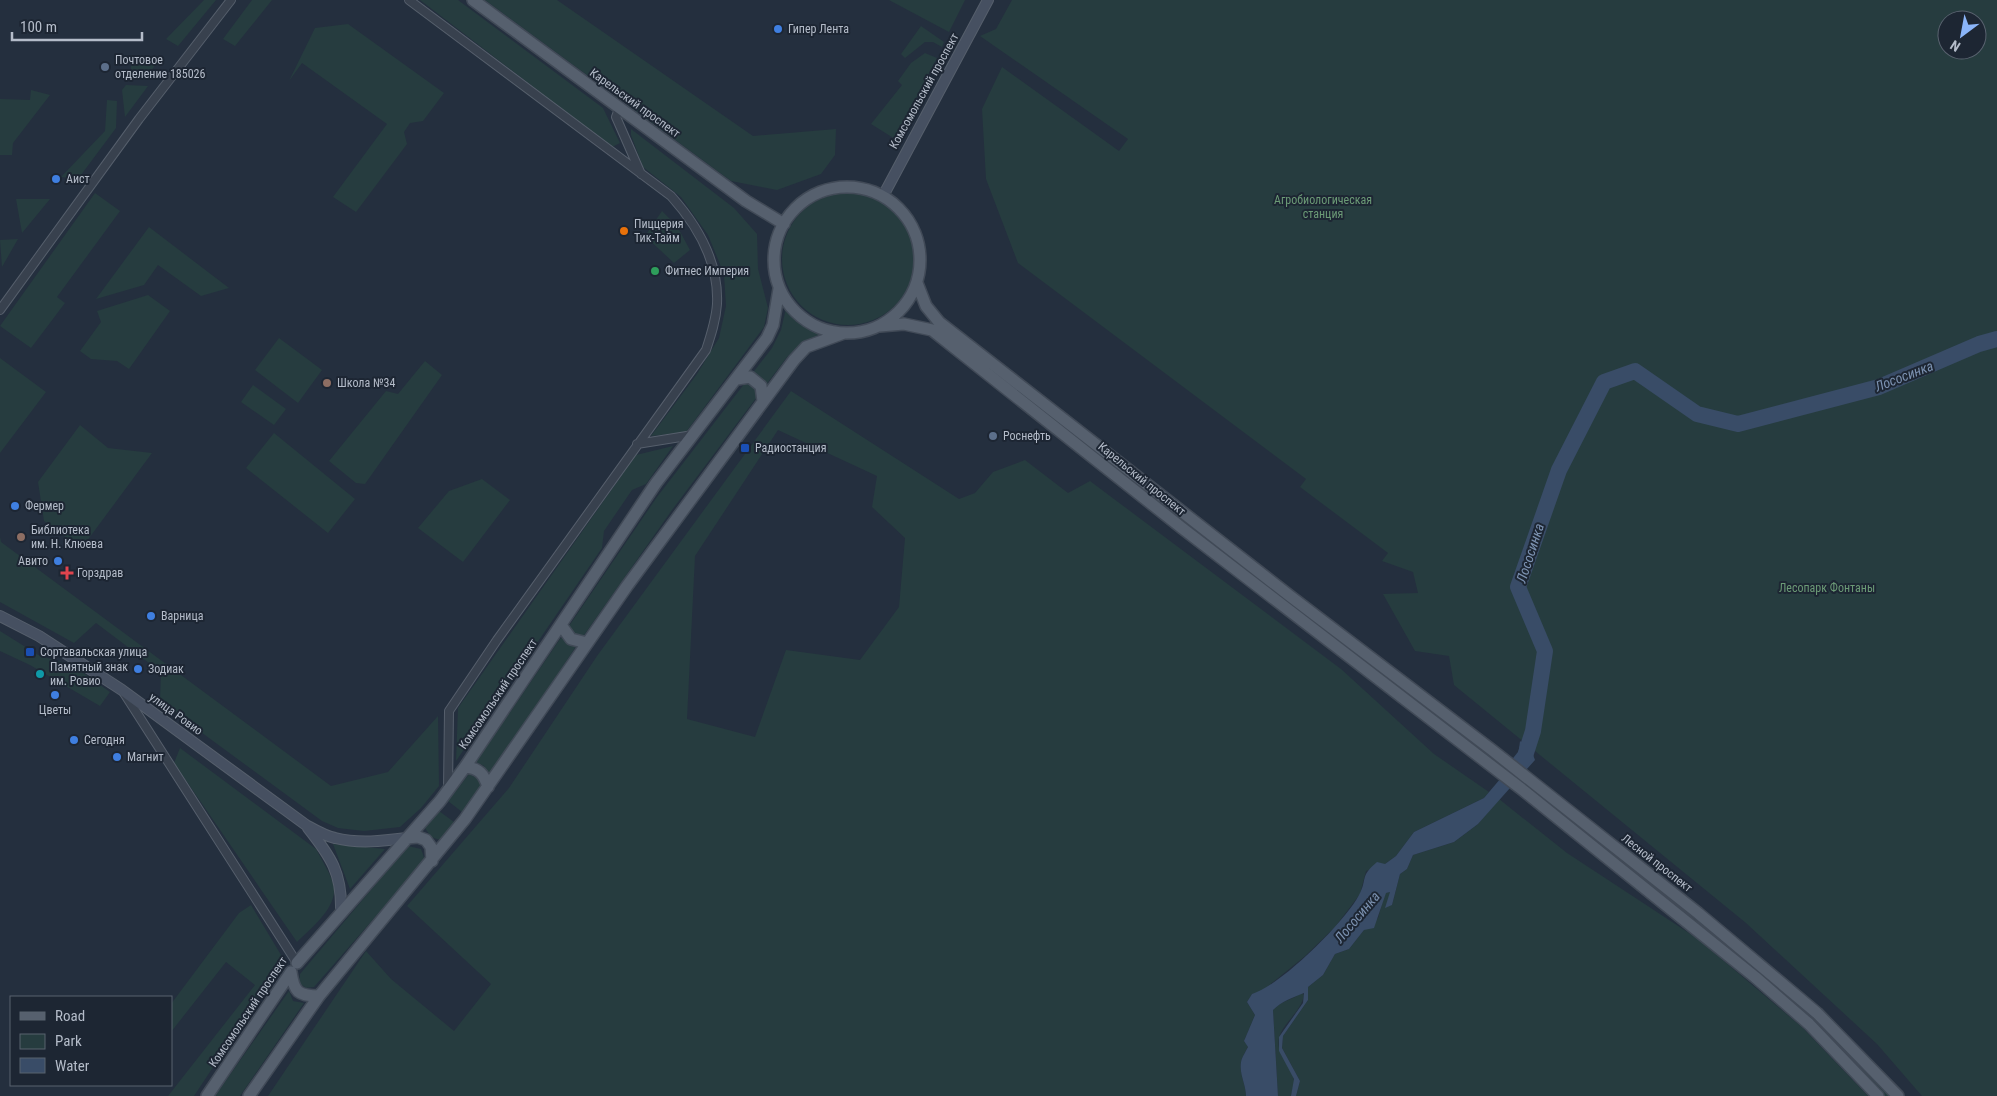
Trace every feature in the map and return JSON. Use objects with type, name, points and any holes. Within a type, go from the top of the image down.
[{"type":"main road","name":"Карельский проспект","points":[[473,0],[746,201],[784,224]]},
{"type":"main road","name":"Комсомольский проспект","points":[[882,196],[988,0]]},
{"type":"main road","points":[[249,1096],[319,996],[432,861],[488,787],[685,505],[794,360],[806,347],[844,333],[864,331],[880,326],[900,311],[908,301],[917,283],[920,262],[920,249],[915,232],[901,210],[882,196],[858,187],[842,186],[814,194],[796,207],[784,224],[776,242],[774,262],[779,289],[789,304],[821,328],[844,333]]},
{"type":"main road","name":"Карельский проспект","points":[[917,283],[926,306],[938,322],[1384,668]]},
{"type":"main road","name":"Комсомольский проспект","points":[[207,1096],[294,967],[341,911],[407,838],[465,767],[656,484],[767,338],[773,325],[779,289]]},
{"type":"main road","name":"Карельский проспект","points":[[880,326],[904,324],[932,330],[1182,528],[1608,859],[1755,977],[1809,1024],[1878,1096]]},
{"type":"main road","points":[[737,379],[750,377],[761,386],[763,401]]},
{"type":"main road","points":[[1182,528],[1190,517]]},
{"type":"main road","name":"улица Ровио","points":[[0,616],[39,636],[122,690],[306,825],[334,838],[352,841],[366,842],[407,838]]},
{"type":"main road","points":[[561,625],[571,639],[587,643]]},
{"type":"main road","name":"Лесной проспект","points":[[1384,668],[1485,744],[1698,912],[1778,978],[1817,1013],[1898,1096]]},
{"type":"main road","points":[[465,767],[473,768],[485,776],[488,787]]},
{"type":"main road","name":"улица Ровио","points":[[306,825],[328,853],[336,870],[342,889],[341,911]]},
{"type":"main road","points":[[407,838],[418,837],[426,840],[431,848],[432,861]]},
{"type":"main road","points":[[294,967],[293,987],[300,994],[319,996]]},
{"type":"street","points":[[0,310],[139,119],[230,0]]},
{"type":"street","points":[[409,0],[671,196],[695,226],[712,266],[716,284],[717,304],[714,324],[706,350],[497,640],[449,711],[448,789]]},
{"type":"street","points":[[619,109],[616,117],[641,174]]},
{"type":"street","points":[[637,444],[693,435]]},
{"type":"street","points":[[122,690],[294,967]]},
{"type":"green space","points":[[204,0],[216,0],[178,46],[166,39]]},
{"type":"green space","points":[[252,0],[272,0],[235,46],[223,39]]},
{"type":"green space","points":[[420,0],[458,0],[603,108],[620,143],[612,147]]},
{"type":"green space","points":[[485,0],[557,0],[753,136],[836,129],[835,155],[821,174],[777,190],[731,181]]},
{"type":"green space","points":[[889,0],[965,0],[949,32]]},
{"type":"green space","points":[[1012,0],[1997,0],[1997,1096],[1922,1096],[1877,1044],[1746,923],[1454,685],[1449,656],[1415,651],[1383,594],[1418,593],[1413,572],[1382,561],[1388,553],[1300,487],[1306,479],[1018,263],[986,179],[982,109],[1002,67],[1119,151],[1128,139],[980,36],[996,29]]},
{"type":"green space","points":[[348,24],[444,93],[423,121],[410,123],[404,132],[407,144],[356,212],[333,197],[387,124],[302,63],[289,81],[315,28]]},
{"type":"green space","points":[[921,26],[944,42],[942,47],[933,42],[925,42],[905,58],[901,54]]},
{"type":"green space","points":[[925,53],[937,58],[895,139],[871,124],[902,85],[898,81],[911,63]]},
{"type":"green space","points":[[131,55],[161,57],[146,78],[131,77]]},
{"type":"green space","points":[[126,85],[148,86],[125,117],[122,90]]},
{"type":"green space","points":[[31,90],[50,95],[13,143],[12,155],[0,155],[0,99],[30,100]]},
{"type":"green space","points":[[107,100],[117,101],[116,128],[78,179],[61,177],[105,131]]},
{"type":"green space","points":[[631,129],[734,208],[757,234],[758,269],[768,308],[764,327],[686,432],[651,436],[697,374],[719,338],[726,306],[724,274],[708,235],[681,197],[643,167],[631,135]]},
{"type":"green space","points":[[95,193],[120,211],[57,297],[65,303],[31,348],[0,326]]},
{"type":"green space","points":[[848,193],[861,194],[873,198],[895,212],[909,234],[913,246],[913,272],[909,284],[895,306],[873,320],[861,324],[848,325],[835,324],[823,320],[801,306],[787,284],[783,272],[782,259],[783,246],[787,234],[801,212],[823,198],[835,194]]},
{"type":"green space","points":[[16,199],[50,199],[22,233]]},
{"type":"green space","points":[[662,211],[677,226],[690,250],[674,263],[645,236]]},
{"type":"green space","points":[[149,227],[229,288],[201,296],[158,265],[144,285],[96,299]]},
{"type":"green space","points":[[18,239],[2,267],[0,240]]},
{"type":"green space","points":[[148,295],[170,311],[129,369],[117,361],[91,359],[80,351],[101,322],[97,311]]},
{"type":"green space","points":[[786,308],[800,324],[820,334],[802,343],[787,357],[672,510],[575,648],[490,776],[484,766],[476,762],[657,497],[772,348],[781,330]]},
{"type":"green space","points":[[279,338],[322,370],[298,403],[255,370]]},
{"type":"green space","points":[[0,358],[46,392],[0,453]]},
{"type":"green space","points":[[425,361],[442,375],[365,484],[356,483],[329,461],[386,391],[398,394]]},
{"type":"green space","points":[[253,385],[286,409],[274,425],[241,402]]},
{"type":"green space","points":[[791,391],[959,499],[975,493],[993,472],[1025,460],[1068,493],[1090,481],[1341,669],[1434,754],[1489,792],[1484,798],[1414,832],[1396,856],[1385,864],[1366,871],[1360,894],[1335,927],[1304,957],[1262,991],[1252,994],[1247,1002],[1255,1015],[1244,1041],[1248,1046],[1241,1066],[1246,1096],[268,1096],[366,951],[391,979],[454,1031],[491,984],[407,906],[509,788],[597,656]],"holes":[[[778,430],[877,476],[872,507],[905,538],[899,607],[860,660],[786,650],[755,737],[687,719],[695,556]]]},
{"type":"green space","points":[[80,425],[108,448],[152,453],[81,549],[44,521],[38,482]]},
{"type":"green space","points":[[274,433],[355,499],[328,533],[246,468]]},
{"type":"green space","points":[[673,446],[646,484],[632,490],[604,531],[602,548],[456,761],[458,708],[636,455]]},
{"type":"green space","points":[[482,479],[510,500],[463,562],[418,528],[449,491]]},
{"type":"green space","points":[[0,537],[1,542],[331,786],[388,772],[438,716],[439,786],[421,808],[400,827],[364,831],[338,828],[322,821],[160,702],[161,672],[96,623],[74,643],[0,602]]},
{"type":"green space","points":[[0,631],[40,656],[72,665],[110,692],[100,706],[30,665],[0,651]]},
{"type":"green space","points":[[180,748],[316,849],[331,878],[334,896],[327,911],[297,942],[174,763]]},
{"type":"green space","points":[[469,774],[477,778],[481,786],[462,812],[448,801]]},
{"type":"green space","points":[[1499,799],[1567,853],[1698,939],[1803,1028],[1868,1096],[1296,1096],[1300,1081],[1282,1048],[1283,1036],[1308,1000],[1308,987],[1323,975],[1335,954],[1349,949],[1364,930],[1378,918],[1385,893],[1390,892],[1392,905],[1400,874],[1407,869],[1413,855],[1454,842],[1478,824]]},
{"type":"green space","points":[[439,811],[454,822],[440,840],[431,837],[425,828]]},
{"type":"green space","points":[[333,844],[385,849],[350,889]]},
{"type":"green space","points":[[408,846],[421,849],[425,860],[314,987],[306,988],[299,983],[300,974]]},
{"type":"green space","points":[[1612,851],[1708,927],[1814,1017],[1889,1096],[1885,1096],[1813,1018],[1706,929],[1608,852]]},
{"type":"green space","points":[[251,905],[284,960],[194,1096],[168,1096],[255,985],[226,962],[172,1031],[172,1003],[239,913]]},
{"type":"green space","points":[[289,991],[293,1001],[304,1003],[240,1096],[215,1096]]},
{"type":"green space","points":[[1301,993],[1304,995],[1302,1001],[1281,1033],[1278,1044],[1293,1075],[1294,1081],[1291,1096],[1278,1096],[1273,1010]]},
{"type":"water","points":[[1520,741],[1532,752],[1535,760],[1478,824],[1454,842],[1413,855],[1407,869],[1400,874],[1392,905],[1385,908],[1390,892],[1386,893],[1374,928],[1364,930],[1349,949],[1335,954],[1323,975],[1308,987],[1308,1000],[1283,1036],[1282,1048],[1300,1081],[1296,1096],[1291,1096],[1294,1079],[1279,1051],[1279,1037],[1303,1003],[1304,993],[1284,1002],[1273,1010],[1278,1096],[1246,1096],[1241,1062],[1248,1047],[1244,1041],[1255,1015],[1247,1002],[1252,994],[1279,979],[1311,952],[1326,936],[1352,907],[1362,890],[1366,875],[1371,867],[1377,862],[1385,864],[1396,856],[1414,832],[1484,798],[1518,758]]},
{"type":"waterway","name":"Лососинка","points":[[1517,766],[1525,756],[1533,731],[1545,651],[1518,587],[1559,470],[1604,382],[1635,371],[1697,414],[1738,424],[1879,387],[1979,344],[1997,339]]},
{"type":"place","name":"Гипер Лента","points":[[778,29]]},
{"type":"place","name":"Почтовое отделение 185026","points":[[105,67]]},
{"type":"place","name":"Аист","points":[[56,179]]},
{"type":"place","name":"Пиццерия Тик-Тайм","points":[[624,231]]},
{"type":"place","name":"Фитнес Империя","points":[[655,271]]},
{"type":"place","name":"Школа №34","points":[[327,383]]},
{"type":"place","name":"Роснефть","points":[[993,436]]},
{"type":"place","name":"Радиостанция","points":[[745,448]]},
{"type":"place","name":"Фермер","points":[[15,506]]},
{"type":"place","name":"Библиотека им. Н. Клюева","points":[[21,537]]},
{"type":"place","name":"Авито","points":[[58,561]]},
{"type":"place","name":"Горздрав","points":[[67,573]]},
{"type":"place","name":"Варница","points":[[151,616]]},
{"type":"place","name":"Сортавальская улица","points":[[30,652]]},
{"type":"place","name":"Зодиак","points":[[138,669]]},
{"type":"place","name":"Памятный знак им. Ровио","points":[[40,674]]},
{"type":"place","name":"Цветы","points":[[55,695]]},
{"type":"place","name":"Сегодня","points":[[74,740]]},
{"type":"place","name":"Магнит","points":[[117,757]]},
{"type":"park label","name":"Агробиологическая станция","points":[[1323,207]]},
{"type":"park label","name":"Лесопарк Фонтаны","points":[[1827,588]]}]
